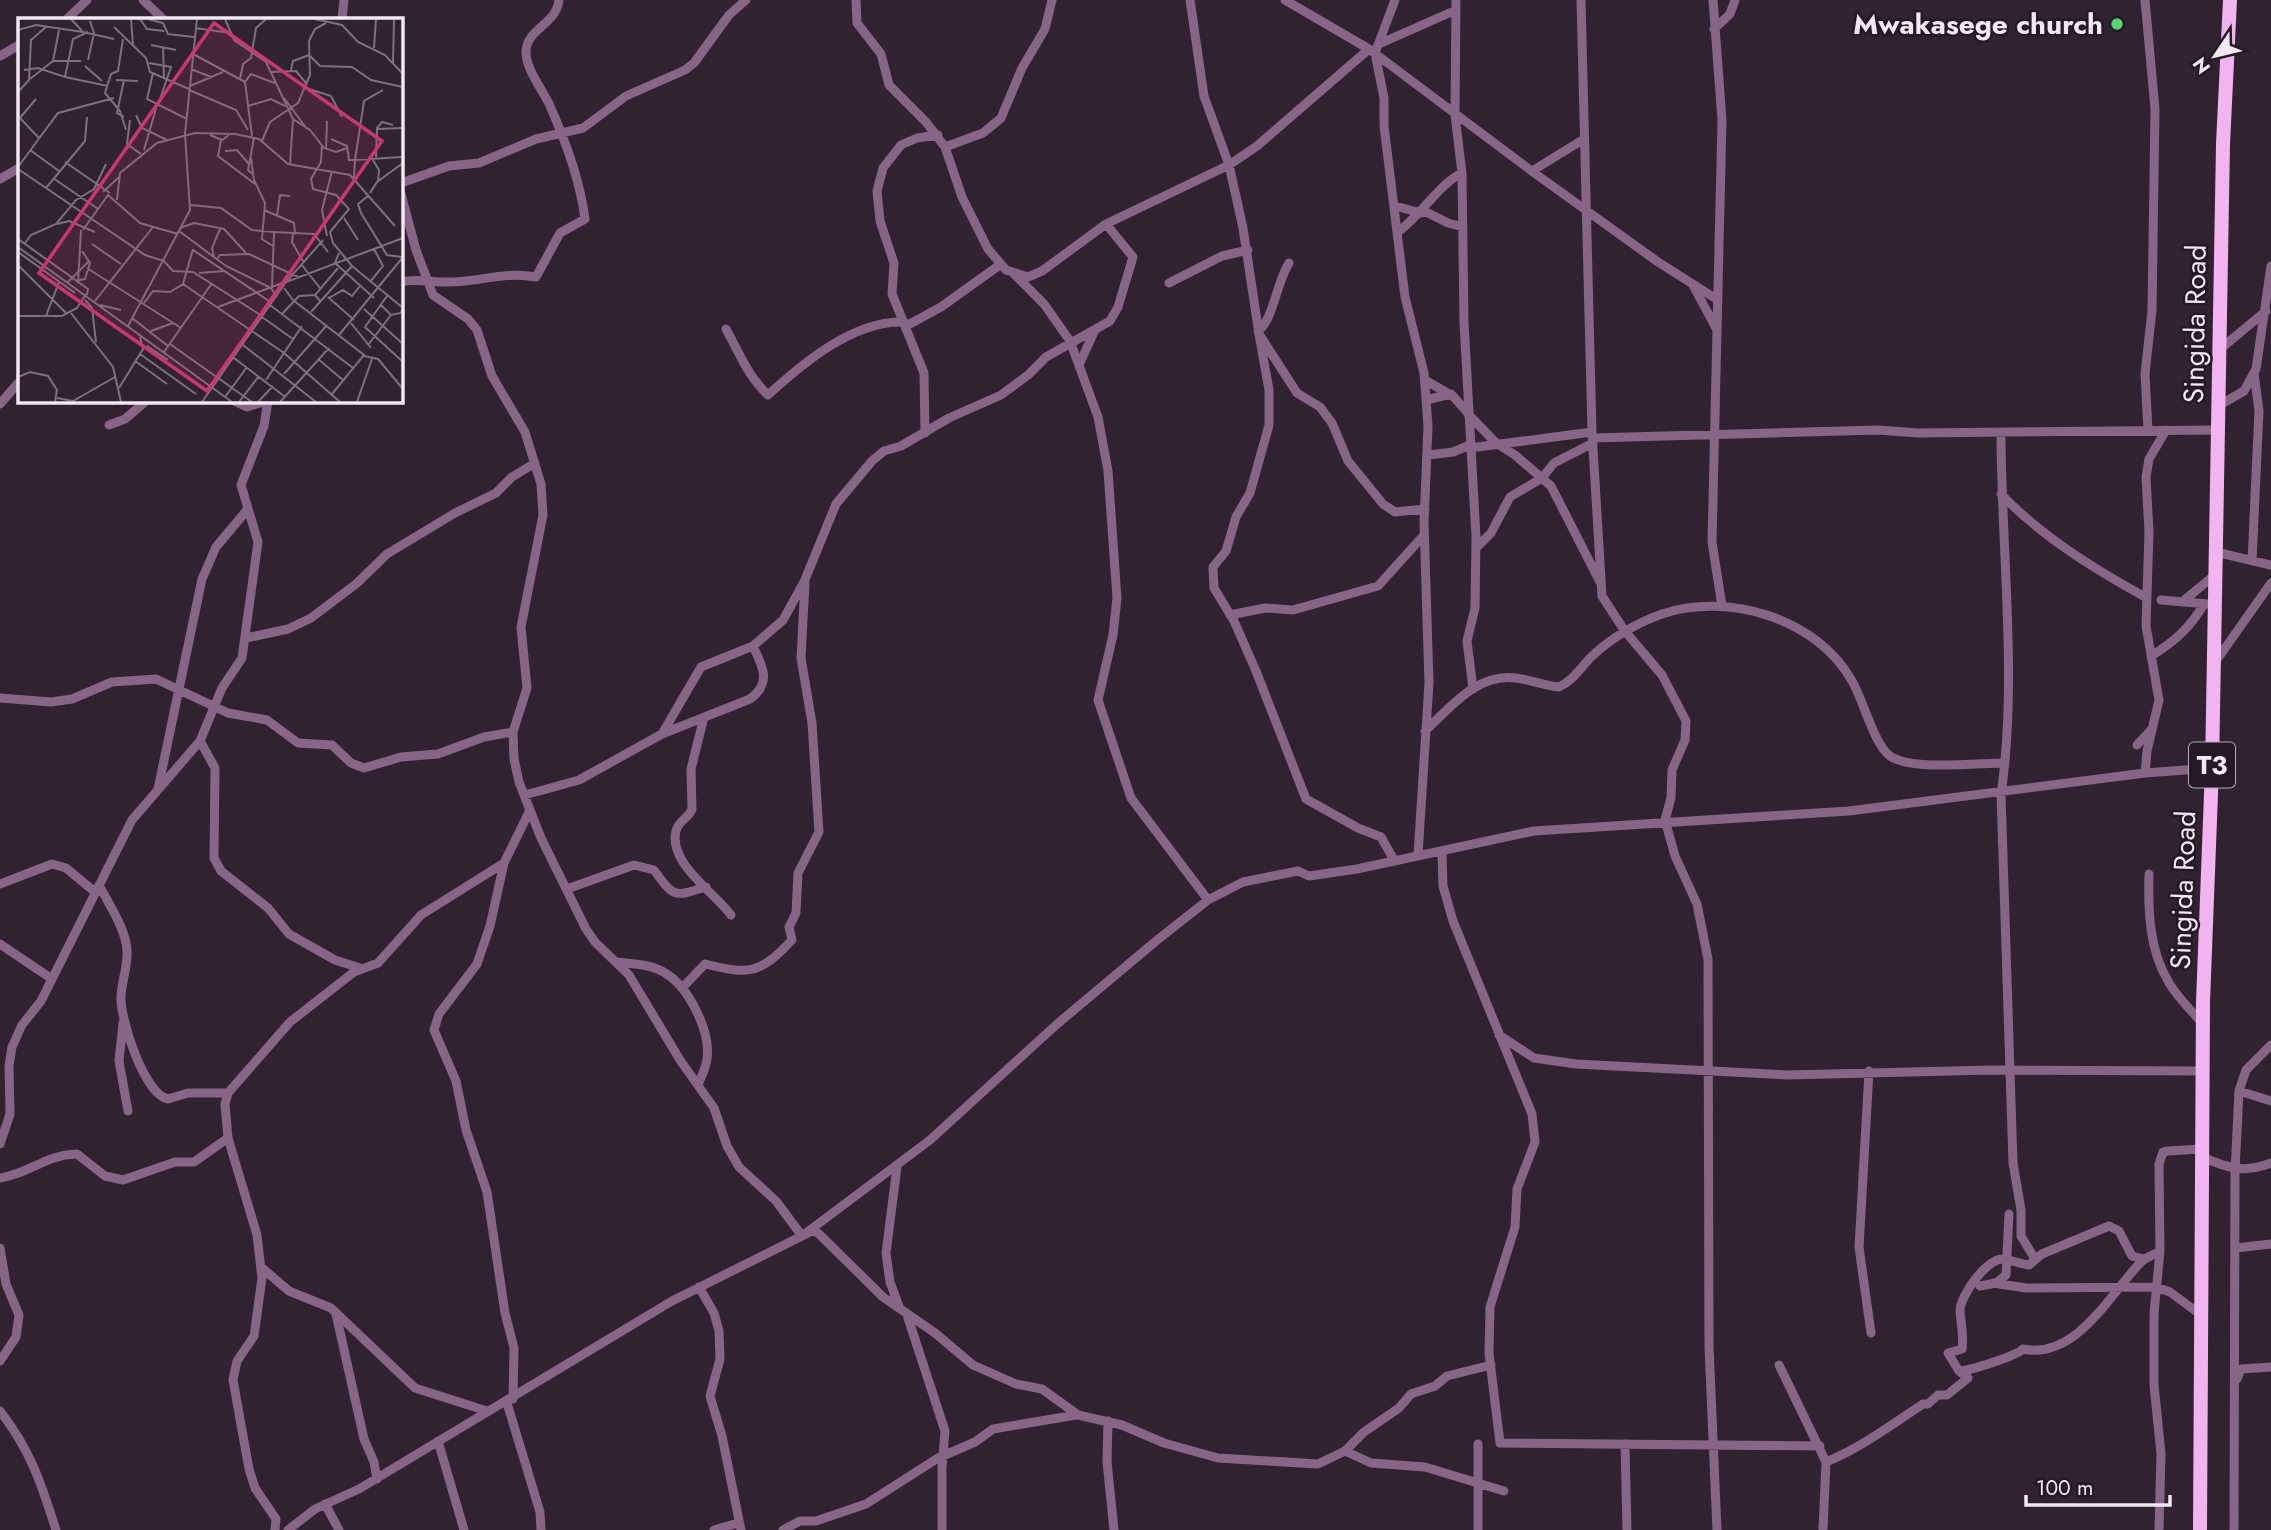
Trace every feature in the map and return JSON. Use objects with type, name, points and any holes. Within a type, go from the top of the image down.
[{"type":"highway","name":"Singida Road","points":[[2200,1530],[2202,1023],[2215,662],[2210,604],[2216,574],[2218,351],[2230,0]]},
{"type":"street","points":[[68,18],[88,0]]},
{"type":"street","points":[[339,18],[344,0]]},
{"type":"street","points":[[402,282],[415,278],[427,281],[491,278],[512,273],[536,277],[560,233],[585,219],[581,187],[561,133],[526,55],[534,35],[554,17],[559,0]]},
{"type":"street","points":[[402,183],[449,166],[479,163],[536,139],[583,128],[626,96],[685,70],[701,54],[729,15],[746,0]]},
{"type":"street","points":[[856,0],[857,23],[881,54],[889,85],[937,135],[945,147],[962,197],[988,249],[1044,304],[1070,341],[1098,417],[1108,471],[1117,598],[1113,635],[1098,700],[1131,798],[1208,901]]},
{"type":"street","points":[[945,147],[983,133],[1000,118],[1022,68],[1045,29],[1052,0]]},
{"type":"street","points":[[1189,0],[1204,96],[1229,165],[1248,250],[1269,390],[1269,425],[1252,486],[1236,517],[1226,551],[1213,567],[1212,579],[1216,596],[1230,614],[1256,671],[1306,799],[1358,828],[1381,837],[1394,860]]},
{"type":"street","points":[[1285,0],[1374,48],[1455,116],[1718,300]]},
{"type":"street","points":[[1395,0],[1374,48],[1384,98],[1384,126],[1405,297],[1425,380],[1429,455],[1424,536],[1429,683],[1418,855]]},
{"type":"street","points":[[1581,0],[1593,438],[1601,584],[1606,605],[1624,631],[1662,675],[1686,721],[1685,740],[1672,770],[1671,798],[1665,820],[1675,856],[1696,904],[1706,941],[1709,1347],[1717,1530]]},
{"type":"street","points":[[1713,0],[1722,120],[1712,542],[1722,606]]},
{"type":"street","points":[[1714,29],[1730,14],[1735,0]]},
{"type":"street","points":[[2145,0],[2155,109],[2152,310],[2145,374],[2148,430]]},
{"type":"street","points":[[146,1],[162,18]]},
{"type":"street","points":[[1014,274],[1032,276],[1042,271],[1106,224],[1229,165],[1257,146],[1374,48],[1456,5],[1455,116],[1462,173],[1468,413],[1476,548],[1475,608],[1467,641],[1473,689]]},
{"type":"street","points":[[0,56],[18,46]]},
{"type":"street","points":[[925,433],[926,385],[892,294],[894,262],[880,221],[877,191],[883,168],[901,145],[917,138],[937,135]]},
{"type":"street","points":[[1532,171],[1584,139]]},
{"type":"street","points":[[0,179],[18,169]]},
{"type":"street","points":[[1398,232],[1423,212],[1444,186],[1462,173]]},
{"type":"street","points":[[402,197],[427,281],[440,301],[468,319],[477,330],[492,376],[520,422],[535,463],[544,507],[521,627],[527,688],[513,732],[514,759],[530,810],[595,942],[629,975],[713,1108],[727,1146],[739,1167],[776,1201],[802,1236]]},
{"type":"street","points":[[1395,206],[1423,212],[1463,227]]},
{"type":"street","points":[[662,734],[701,667],[753,646],[782,621],[804,582],[836,504],[878,455],[1002,395],[1028,375],[1046,356],[1095,330],[1113,316],[1133,257],[1106,224]]},
{"type":"street","points":[[1169,283],[1222,256],[1248,250]]},
{"type":"street","points":[[1259,333],[1270,314],[1276,284],[1289,263]]},
{"type":"street","points":[[726,329],[740,353],[749,377],[768,395],[818,355],[859,331],[889,321],[905,324],[942,307],[1001,264]]},
{"type":"street","points":[[2218,406],[2244,391],[2254,373],[2271,267]]},
{"type":"street","points":[[1692,284],[1717,331]]},
{"type":"street","points":[[2218,351],[2266,311]]},
{"type":"street","points":[[1079,365],[1095,330]]},
{"type":"street","points":[[1259,333],[1297,393],[1320,407],[1332,423],[1346,457],[1383,504],[1395,512],[1425,509]]},
{"type":"street","points":[[2252,561],[2259,411],[2254,373]]},
{"type":"street","points":[[1425,380],[1455,396],[1496,443],[1542,478],[1559,499],[1601,584]]},
{"type":"street","points":[[0,404],[18,383]]},
{"type":"street","points":[[1426,400],[1449,394]]},
{"type":"street","points":[[109,425],[125,419],[145,402]]},
{"type":"street","points":[[236,402],[247,407],[264,402]]},
{"type":"street","points":[[0,1144],[10,1114],[9,1066],[12,1047],[22,1025],[41,1001],[132,820],[200,741],[213,708],[242,658],[258,542],[241,485],[264,426],[267,402]]},
{"type":"street","points":[[2145,773],[2160,700],[2151,656],[2147,598],[2146,477],[2149,459],[2166,430]]},
{"type":"street","points":[[1429,455],[1496,443],[1715,433],[2217,430]]},
{"type":"street","points":[[2001,432],[2005,572],[2005,763],[2001,794],[2009,1070],[2013,1163],[2021,1210],[2020,1230],[2023,1242],[2035,1259]]},
{"type":"street","points":[[1476,548],[1491,533],[1510,497],[1542,478],[1554,463],[1593,438]]},
{"type":"street","points":[[246,638],[288,629],[310,618],[356,584],[387,554],[455,513],[496,493],[512,477],[535,463]]},
{"type":"street","points":[[2001,493],[2019,512],[2067,549],[2147,598]]},
{"type":"street","points":[[157,791],[201,579],[216,547],[247,510]]},
{"type":"street","points":[[1230,614],[1265,608],[1293,610],[1378,586],[1424,536]]},
{"type":"street","points":[[2216,552],[2271,565]]},
{"type":"street","points":[[2182,602],[2216,574]]},
{"type":"street","points":[[682,988],[705,964],[736,972],[752,972],[776,957],[792,940],[789,927],[796,913],[798,873],[819,832],[812,723],[801,658],[804,582]]},
{"type":"street","points":[[2215,662],[2271,583]]},
{"type":"street","points":[[2161,600],[2210,604]]},
{"type":"street","points":[[2151,656],[2176,641],[2210,604]]},
{"type":"street","points":[[1425,732],[1473,689],[1486,681],[1513,677],[1559,687],[1624,631],[1672,611],[1722,606],[1775,618],[1828,649],[1852,679],[1881,744],[1891,757],[1914,763],[2005,763]]},
{"type":"street","points":[[525,795],[586,776],[662,734],[759,693],[763,687],[764,671],[753,646]]},
{"type":"street","points":[[0,698],[61,701],[111,682],[156,679],[213,708],[236,716],[267,720],[298,743],[331,745],[351,762],[363,768],[401,757],[438,754],[484,737],[513,732]]},
{"type":"street","points":[[704,717],[691,769],[692,809],[675,834],[683,864],[731,915]]},
{"type":"street","points":[[2137,746],[2152,729]]},
{"type":"street","points":[[200,741],[215,768],[214,858],[221,871],[268,908],[289,934],[335,960],[360,968]]},
{"type":"street","points":[[802,1236],[897,1167],[980,1097],[1056,1025],[1208,901],[1243,882],[1298,871],[1309,876],[1438,853],[1534,831],[1665,820],[1849,811],[2001,794],[2145,773],[2212,768]]},
{"type":"street","points":[[530,810],[504,863],[490,926],[477,964],[439,1014],[434,1030],[456,1081],[466,1130],[487,1192],[505,1313],[514,1348],[510,1401],[540,1512],[541,1530]]},
{"type":"street","points":[[1438,853],[1441,854],[1443,886],[1453,921],[1532,1114],[1535,1142],[1517,1189],[1515,1227],[1490,1307],[1491,1366],[1500,1443],[1820,1446]]},
{"type":"street","points":[[275,1530],[276,1519],[255,1488],[249,1469],[233,1380],[237,1361],[254,1336],[262,1297],[257,1235],[228,1138],[225,1104],[228,1093],[290,1022],[360,968],[378,963],[421,915],[504,863]]},
{"type":"street","points":[[0,884],[52,864],[66,868],[97,888],[126,941],[119,1061],[128,1111]]},
{"type":"street","points":[[567,889],[634,866],[654,870],[670,893],[679,896],[706,887]]},
{"type":"street","points":[[2148,874],[2148,904],[2154,945],[2168,982],[2202,1023]]},
{"type":"street","points":[[0,944],[52,979]]},
{"type":"street","points":[[617,962],[651,967],[666,973],[682,988],[706,1039],[707,1059],[698,1085]]},
{"type":"street","points":[[123,1023],[158,1095],[168,1099],[188,1093],[228,1093]]},
{"type":"street","points":[[1497,1034],[1534,1058],[1576,1064],[1788,1075],[1869,1071],[2202,1071]]},
{"type":"street","points":[[2234,1530],[2235,1171],[2239,1091],[2246,1070],[2271,1045]]},
{"type":"street","points":[[1869,1071],[1859,1247],[1871,1333]]},
{"type":"street","points":[[2239,1091],[2271,1101]]},
{"type":"street","points":[[0,1178],[37,1166],[51,1157],[77,1154],[105,1176],[123,1180],[174,1162],[194,1162],[228,1138]]},
{"type":"street","points":[[2159,1530],[2161,1454],[2154,1385],[2161,1158],[2168,1151],[2201,1153],[2235,1171],[2248,1171],[2271,1163]]},
{"type":"street","points":[[897,1167],[886,1253],[890,1282],[946,1431],[942,1456],[942,1530]]},
{"type":"street","points":[[1980,1286],[1993,1283],[2006,1275],[2009,1214]]},
{"type":"street","points":[[1826,1462],[1867,1443],[1887,1426],[1923,1404],[1928,1404],[1938,1395],[1947,1395],[1968,1378],[1959,1371],[1948,1353],[1962,1349],[1965,1329],[1960,1309],[1969,1286],[1991,1263],[2008,1261],[2029,1265],[2035,1259],[2109,1226],[2119,1231],[2132,1256],[2144,1259]]},
{"type":"street","points":[[288,1530],[308,1513],[377,1479],[486,1411],[510,1401],[566,1363],[699,1287],[813,1230],[904,1314],[935,1333],[973,1365],[1016,1384],[1042,1389],[1078,1415]]},
{"type":"street","points":[[2236,1248],[2271,1244]]},
{"type":"street","points":[[0,1248],[6,1284],[19,1315],[16,1337],[0,1361]]},
{"type":"street","points":[[1959,1371],[1973,1370],[1997,1359],[2016,1356],[2023,1349],[2039,1352],[2065,1341],[2079,1331],[2144,1259],[2160,1251]]},
{"type":"street","points":[[261,1268],[289,1291],[336,1313],[415,1388],[486,1411]]},
{"type":"street","points":[[1993,1283],[2026,1288],[2123,1285],[2156,1287],[2170,1293],[2201,1315]]},
{"type":"street","points":[[699,1287],[714,1313],[719,1331],[720,1359],[710,1396],[722,1436],[741,1528],[714,1530]]},
{"type":"street","points":[[336,1313],[364,1439],[374,1462],[377,1479]]},
{"type":"street","points":[[1779,1365],[1826,1462],[1822,1530]]},
{"type":"street","points":[[783,1530],[800,1521],[816,1521],[866,1504],[942,1456],[975,1442],[993,1429],[1078,1415],[1108,1421],[1164,1443],[1234,1461],[1292,1461],[1314,1465],[1345,1451],[1364,1432],[1399,1408],[1411,1394],[1435,1386],[1447,1376],[1491,1366]]},
{"type":"street","points":[[2236,1381],[2241,1369],[2271,1367]]},
{"type":"street","points":[[0,1411],[26,1446],[56,1530]]},
{"type":"street","points":[[1108,1421],[1108,1475],[1114,1530]]},
{"type":"street","points":[[438,1441],[464,1530]]},
{"type":"street","points":[[1478,1444],[1479,1530]]},
{"type":"street","points":[[1625,1444],[1627,1530]]},
{"type":"street","points":[[1345,1451],[1371,1463],[1425,1467],[1504,1491]]},
{"type":"street","points":[[325,1504],[339,1530]]},
{"type":"place","name":"Mwakasege church","points":[[2117,24]]}]
